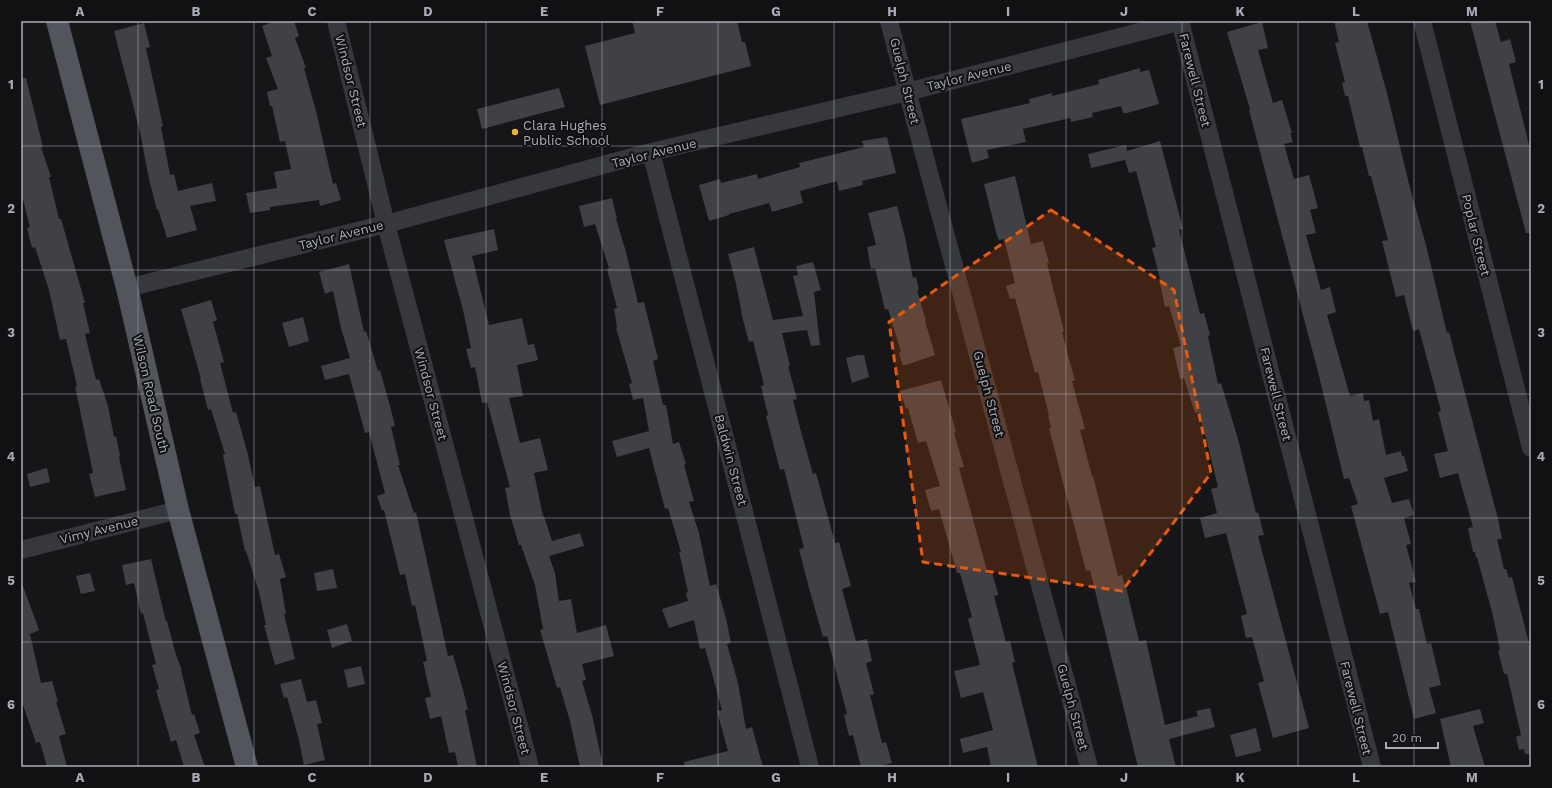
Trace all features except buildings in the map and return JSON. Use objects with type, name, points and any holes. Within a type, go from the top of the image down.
[{"type":"main road","name":"Wilson Road South","points":[[57,21],[127,288],[178,510],[246,767]]},
{"type":"street","name":"Windsor Street","points":[[336,21],[386,224],[530,767]]},
{"type":"street","name":"Guelph Street","points":[[890,21],[907,92],[1090,767]]},
{"type":"street","name":"Taylor Avenue","points":[[127,288],[386,224],[651,152],[907,92],[1181,21]]},
{"type":"street","name":"Farewell Street","points":[[1181,21],[1372,767]]},
{"type":"street","name":"Poplar Street","points":[[1422,21],[1531,448]]},
{"type":"street","name":"Baldwin Street","points":[[651,152],[810,767]]},
{"type":"street","name":"Vimy Avenue","points":[[21,550],[178,510]]},
{"type":"highlighted area","points":[[1051,210],[1174,290],[1211,473],[1122,591],[923,562],[889,322]]},
{"type":"place","name":"Clara Hughes Public School","points":[[515,132]]}]
